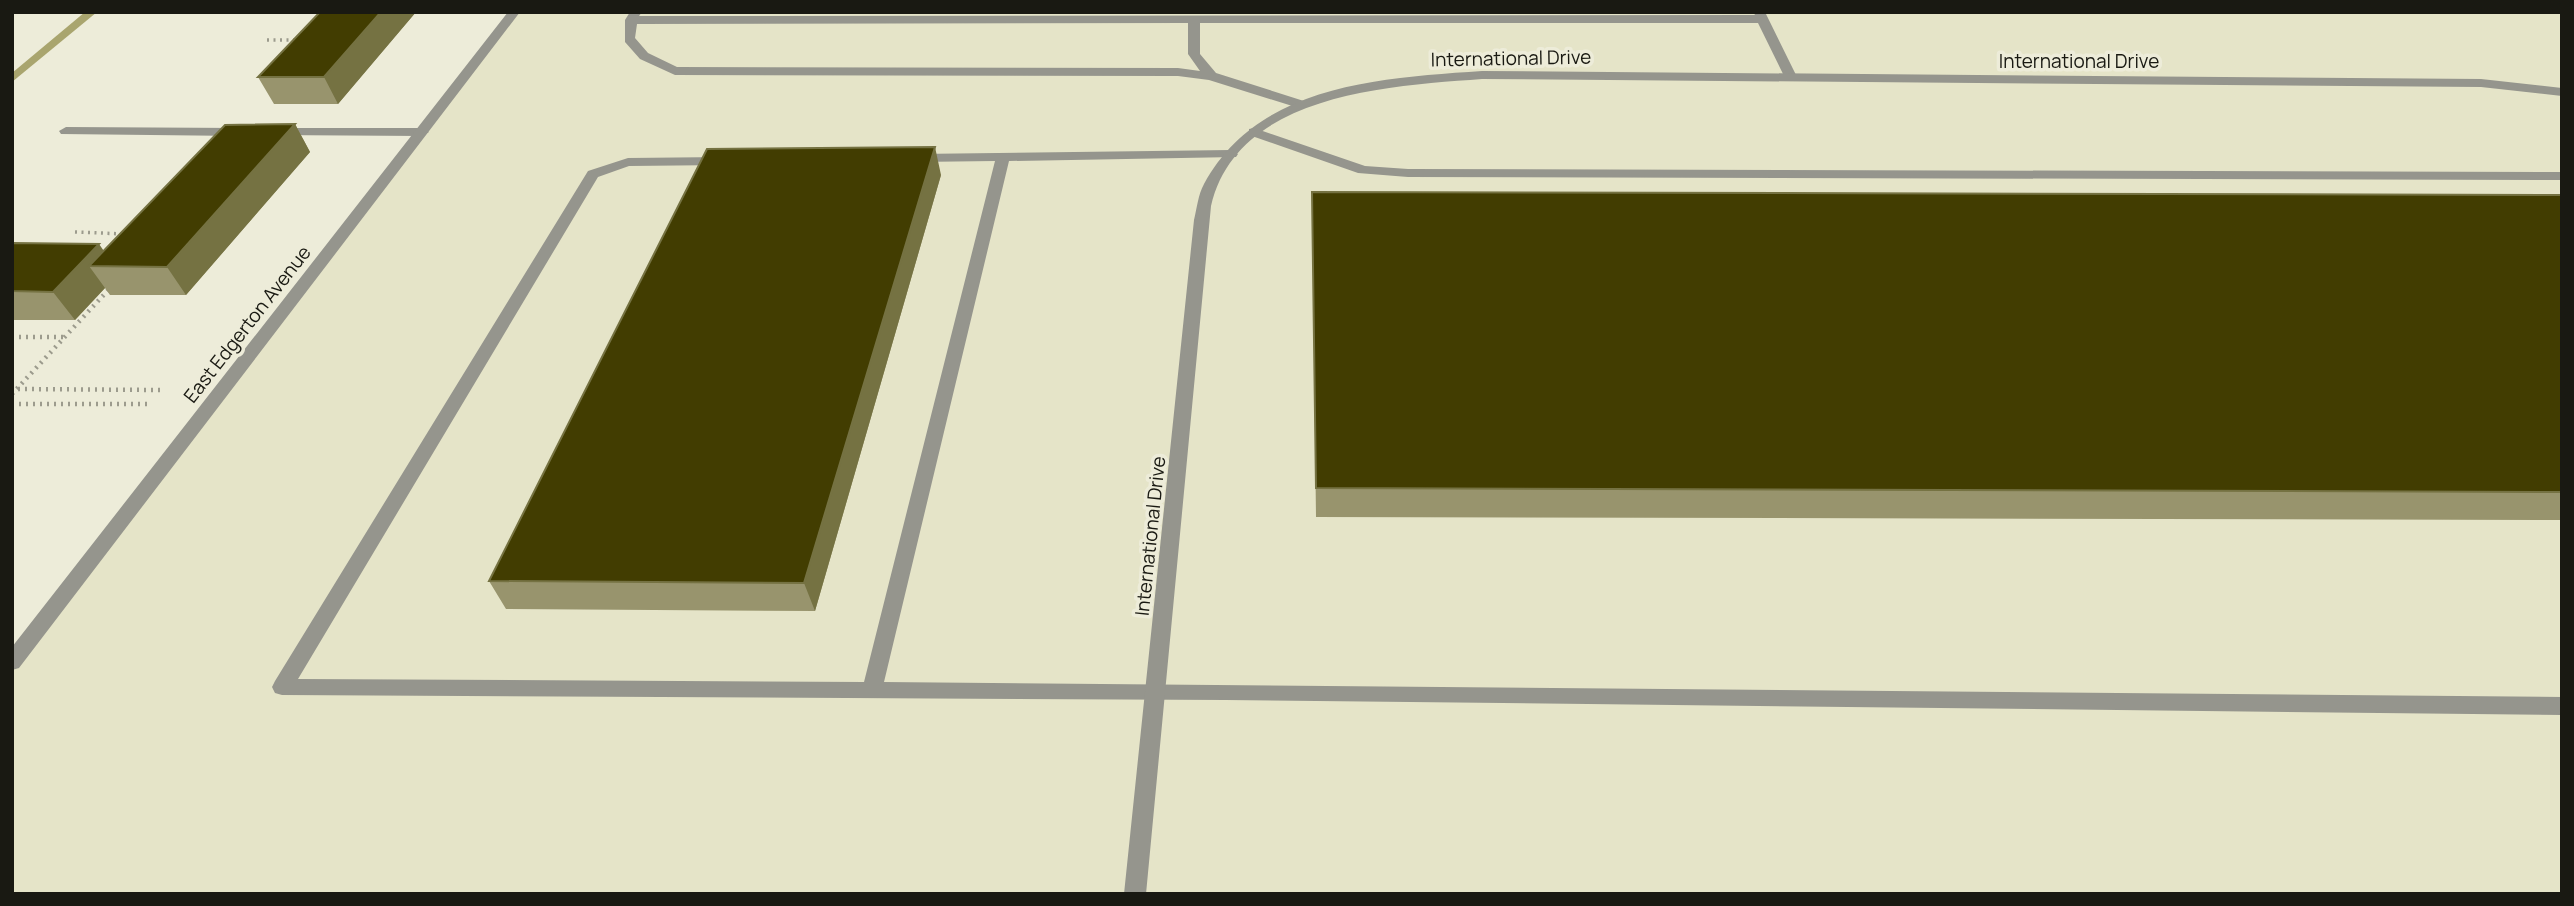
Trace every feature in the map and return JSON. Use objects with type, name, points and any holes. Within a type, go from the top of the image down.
[{"type":"street","name":"East Edgerton Avenue","points":[[12,663],[514,12]]},
{"type":"street","points":[[1302,105],[1211,76],[1178,72],[675,71],[644,56],[629,39],[633,16],[1194,19],[1761,16],[1791,77]]},
{"type":"street","points":[[1194,19],[1194,54],[1211,76]]},
{"type":"street","name":"International Drive","points":[[1135,894],[1201,220],[1211,185],[1231,154],[1264,122],[1302,105],[1339,93],[1409,80],[1482,75],[2481,83],[2562,92]]},
{"type":"street","points":[[66,131],[422,132]]},
{"type":"street","points":[[1254,132],[1363,170],[1408,173],[2562,176]]},
{"type":"street","points":[[892,158],[1231,154]]},
{"type":"street","points":[[872,690],[1003,157]]},
{"type":"street","points":[[740,160],[628,162],[593,174],[282,687],[1154,692],[2562,706]]},
{"type":"path","points":[[267,40],[303,40]]},
{"type":"path","points":[[75,232],[125,233],[125,246]]},
{"type":"path","points":[[12,394],[116,281]]},
{"type":"path","points":[[12,337],[64,337]]},
{"type":"path","points":[[17,389],[161,390]]},
{"type":"path","points":[[12,404],[148,404]]},
{"type":"shaded area","points":[[515,12],[2562,12],[2562,894],[12,894],[12,663]]},
{"type":"building","points":[[320,12],[381,12],[324,77],[258,77]]},
{"type":"building","points":[[295,124],[167,267],[89,266],[225,125]]},
{"type":"building","points":[[935,147],[804,583],[489,581],[707,149]]},
{"type":"building","points":[[1312,192],[2562,195],[2562,492],[1316,488]]},
{"type":"building","points":[[12,243],[99,244],[53,292],[12,291]]},
{"type":"waterway","points":[[12,79],[92,12]]}]
